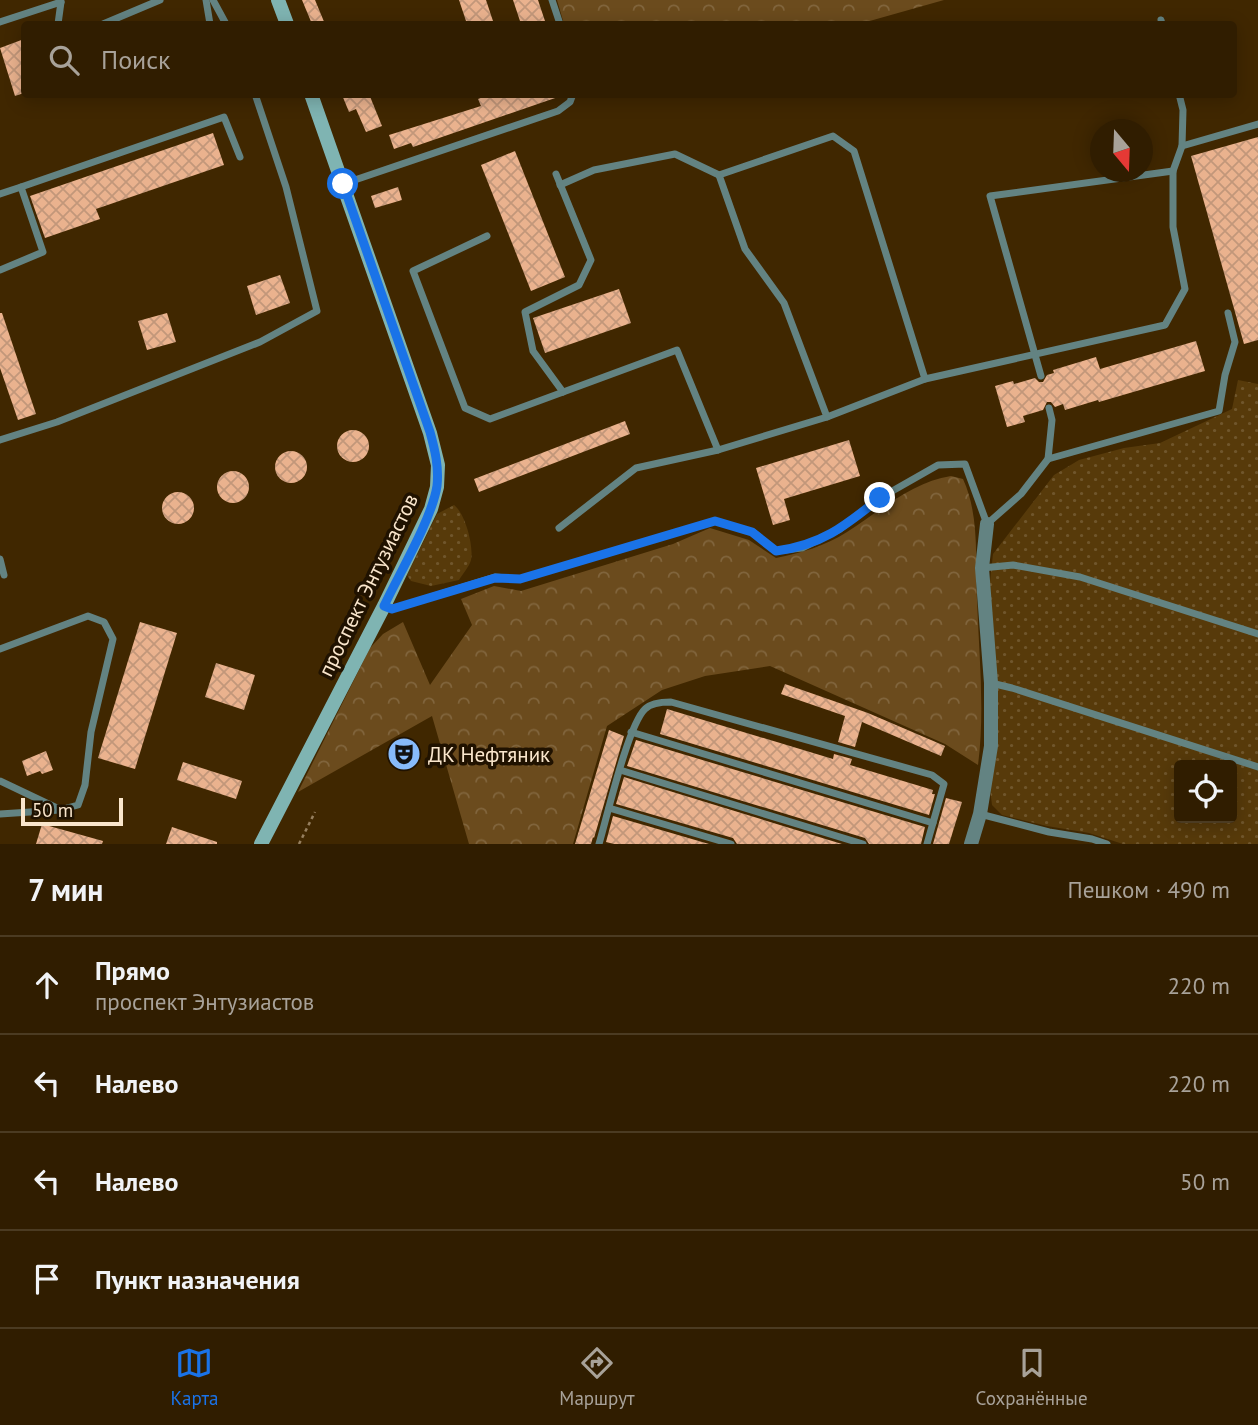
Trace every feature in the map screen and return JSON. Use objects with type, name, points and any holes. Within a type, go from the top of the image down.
[{"type":"street","points":[[278,0],[285,21]]},
{"type":"street","name":"проспект Энтузиастов","points":[[261,844],[384,606],[431,509],[437,487],[438,465],[430,432],[312,98]]},
{"type":"street","points":[[971,844],[980,814],[990,747],[991,683],[982,568],[987,524]]},
{"type":"lane","points":[[110,21],[160,0]]},
{"type":"lane","points":[[206,0],[210,21]]},
{"type":"lane","points":[[213,0],[224,21]]},
{"type":"lane","points":[[552,0],[558,21]]},
{"type":"lane","points":[[0,22],[60,1],[58,21]]},
{"type":"lane","points":[[0,440],[57,422],[260,342],[317,311],[286,187],[256,98]]},
{"type":"lane","points":[[343,184],[558,111],[572,98]]},
{"type":"lane","points":[[559,527],[636,468],[718,450],[827,417],[925,379],[1165,325],[1185,289],[1173,227],[1174,171],[1182,146],[1181,98]]},
{"type":"lane","points":[[0,194],[223,117],[240,157]]},
{"type":"lane","points":[[1182,146],[1258,124]]},
{"type":"lane","points":[[561,185],[594,170],[675,154],[719,175],[833,136],[854,151],[925,379]]},
{"type":"lane","points":[[1041,376],[990,196],[1174,171]]},
{"type":"lane","points":[[556,174],[591,260],[579,285],[525,312],[533,351],[563,392]]},
{"type":"lane","points":[[719,175],[746,249],[784,303],[827,417]]},
{"type":"lane","points":[[0,270],[43,252],[21,187]]},
{"type":"lane","points":[[487,236],[413,271],[465,408],[490,419],[677,350],[718,450]]},
{"type":"lane","points":[[1048,459],[1219,411],[1225,375],[1235,342],[1228,313]]},
{"type":"lane","points":[[384,606],[392,609],[495,578],[520,579],[715,521],[752,532],[776,551],[802,548],[841,529],[880,498],[938,465],[965,464],[987,524],[1021,494],[1048,459],[1052,420],[1049,408]]},
{"type":"lane","points":[[0,559],[4,575]]},
{"type":"lane","points":[[982,568],[1013,565],[1080,578],[1258,634]]},
{"type":"lane","points":[[0,649],[88,616],[104,622],[113,639],[91,732],[85,785],[78,805],[60,810],[0,814]]},
{"type":"lane","points":[[991,683],[1258,767]]},
{"type":"lane","points":[[599,844],[631,732],[645,708],[657,703],[671,702],[932,775],[944,784],[927,844]]},
{"type":"lane","points":[[631,732],[933,823]]},
{"type":"lane","points":[[620,770],[863,844]]},
{"type":"lane","points":[[0,781],[60,810]]},
{"type":"lane","points":[[609,808],[731,844]]},
{"type":"lane","points":[[980,814],[1107,844]]},
{"type":"path","points":[[299,844],[315,812]]},
{"type":"shaded area","points":[[1238,380],[1258,384],[1258,844],[1123,844],[1089,833],[1002,815],[992,805],[990,582],[993,554],[1054,475],[1079,460],[1124,448],[1160,443],[1232,409]]},
{"type":"shaded area","points":[[454,505],[462,515],[470,539],[472,554],[469,565],[459,580],[431,586],[411,581],[407,575],[437,514]]},
{"type":"green space","points":[[557,0],[944,0],[870,21],[563,21]]},
{"type":"green space","points":[[951,476],[963,479],[972,508],[976,538],[981,704],[978,765],[945,744],[770,666],[705,676],[662,690],[607,726],[573,844],[469,844],[432,716],[298,792],[370,648],[383,634],[403,622],[430,685],[472,625],[461,599],[494,586],[521,591],[673,544],[710,528],[749,540],[776,558],[795,554],[839,537],[923,484]]},
{"type":"building","points":[[302,0],[315,0],[324,21],[311,21]]},
{"type":"building","points":[[459,0],[486,0],[493,21],[466,21]]},
{"type":"building","points":[[513,0],[538,0],[545,21],[520,21]]},
{"type":"building","points":[[21,40],[21,94],[15,96],[0,48]]},
{"type":"building","points":[[343,98],[371,98],[382,126],[366,132],[356,109],[349,112]]},
{"type":"building","points":[[555,98],[413,147],[411,143],[394,149],[389,135],[481,106],[478,99]]},
{"type":"building","points":[[213,133],[224,165],[96,209],[100,219],[45,238],[30,196]]},
{"type":"building","points":[[1258,137],[1258,340],[1244,344],[1191,156]]},
{"type":"building","points":[[515,151],[565,277],[531,291],[481,165]]},
{"type":"building","points":[[398,187],[402,200],[375,208],[371,196]]},
{"type":"building","points":[[280,275],[290,303],[256,315],[247,286]]},
{"type":"building","points":[[619,289],[631,323],[545,353],[533,318]]},
{"type":"building","points":[[0,313],[36,414],[18,420],[0,368]]},
{"type":"building","points":[[167,313],[176,342],[147,350],[138,321]]},
{"type":"building","points":[[1196,341],[1205,371],[1065,410],[1063,404],[1055,407],[1051,402],[1047,402],[1043,410],[1023,416],[1025,422],[1007,427],[995,386],[1035,378],[1043,382],[1047,375],[1054,373],[1053,370],[1096,357],[1100,369]]},
{"type":"building","points":[[625,421],[630,434],[479,492],[474,479]]},
{"type":"building","points":[[353,430],[364,435],[369,446],[364,457],[353,462],[342,457],[337,446],[342,435]]},
{"type":"building","points":[[849,440],[860,476],[784,499],[790,520],[773,525],[756,468]]},
{"type":"building","points":[[291,451],[302,456],[307,467],[302,478],[291,483],[280,478],[275,467],[280,456]]},
{"type":"building","points":[[233,471],[244,476],[249,487],[244,498],[233,503],[222,498],[217,487],[222,476]]},
{"type":"building","points":[[178,492],[189,497],[194,508],[189,519],[178,524],[167,519],[162,508],[167,497]]},
{"type":"building","points":[[140,622],[177,633],[135,769],[98,758]]},
{"type":"building","points":[[216,663],[255,675],[244,710],[205,697]]},
{"type":"building","points":[[785,684],[868,713],[945,746],[941,756],[862,722],[855,747],[838,742],[845,716],[781,694]]},
{"type":"building","points":[[667,709],[833,759],[834,754],[852,759],[850,765],[933,790],[932,794],[935,794],[929,815],[660,734]]},
{"type":"building","points":[[609,730],[624,736],[594,838],[591,844],[575,844]]},
{"type":"building","points":[[636,740],[925,827],[921,844],[869,844],[865,838],[627,766]]},
{"type":"building","points":[[46,751],[53,770],[27,776],[22,761]]},
{"type":"building","points":[[183,762],[242,781],[236,799],[177,780]]},
{"type":"building","points":[[624,777],[842,844],[737,844],[733,838],[616,804]]},
{"type":"building","points":[[946,798],[962,802],[949,844],[933,844]]},
{"type":"building","points":[[613,816],[709,844],[606,842]]},
{"type":"building","points":[[42,824],[103,841],[102,844],[36,844]]},
{"type":"building","points":[[172,827],[217,842],[217,844],[166,844]]},
{"type":"place","name":"ДК Нефтяник","points":[[404,754]]},
{"type":"route","points":[[343,184],[430,432],[438,465],[437,487],[431,509],[384,606],[392,609],[495,578],[520,579],[715,521],[752,532],[776,551],[802,548],[841,529],[880,498]]}]
